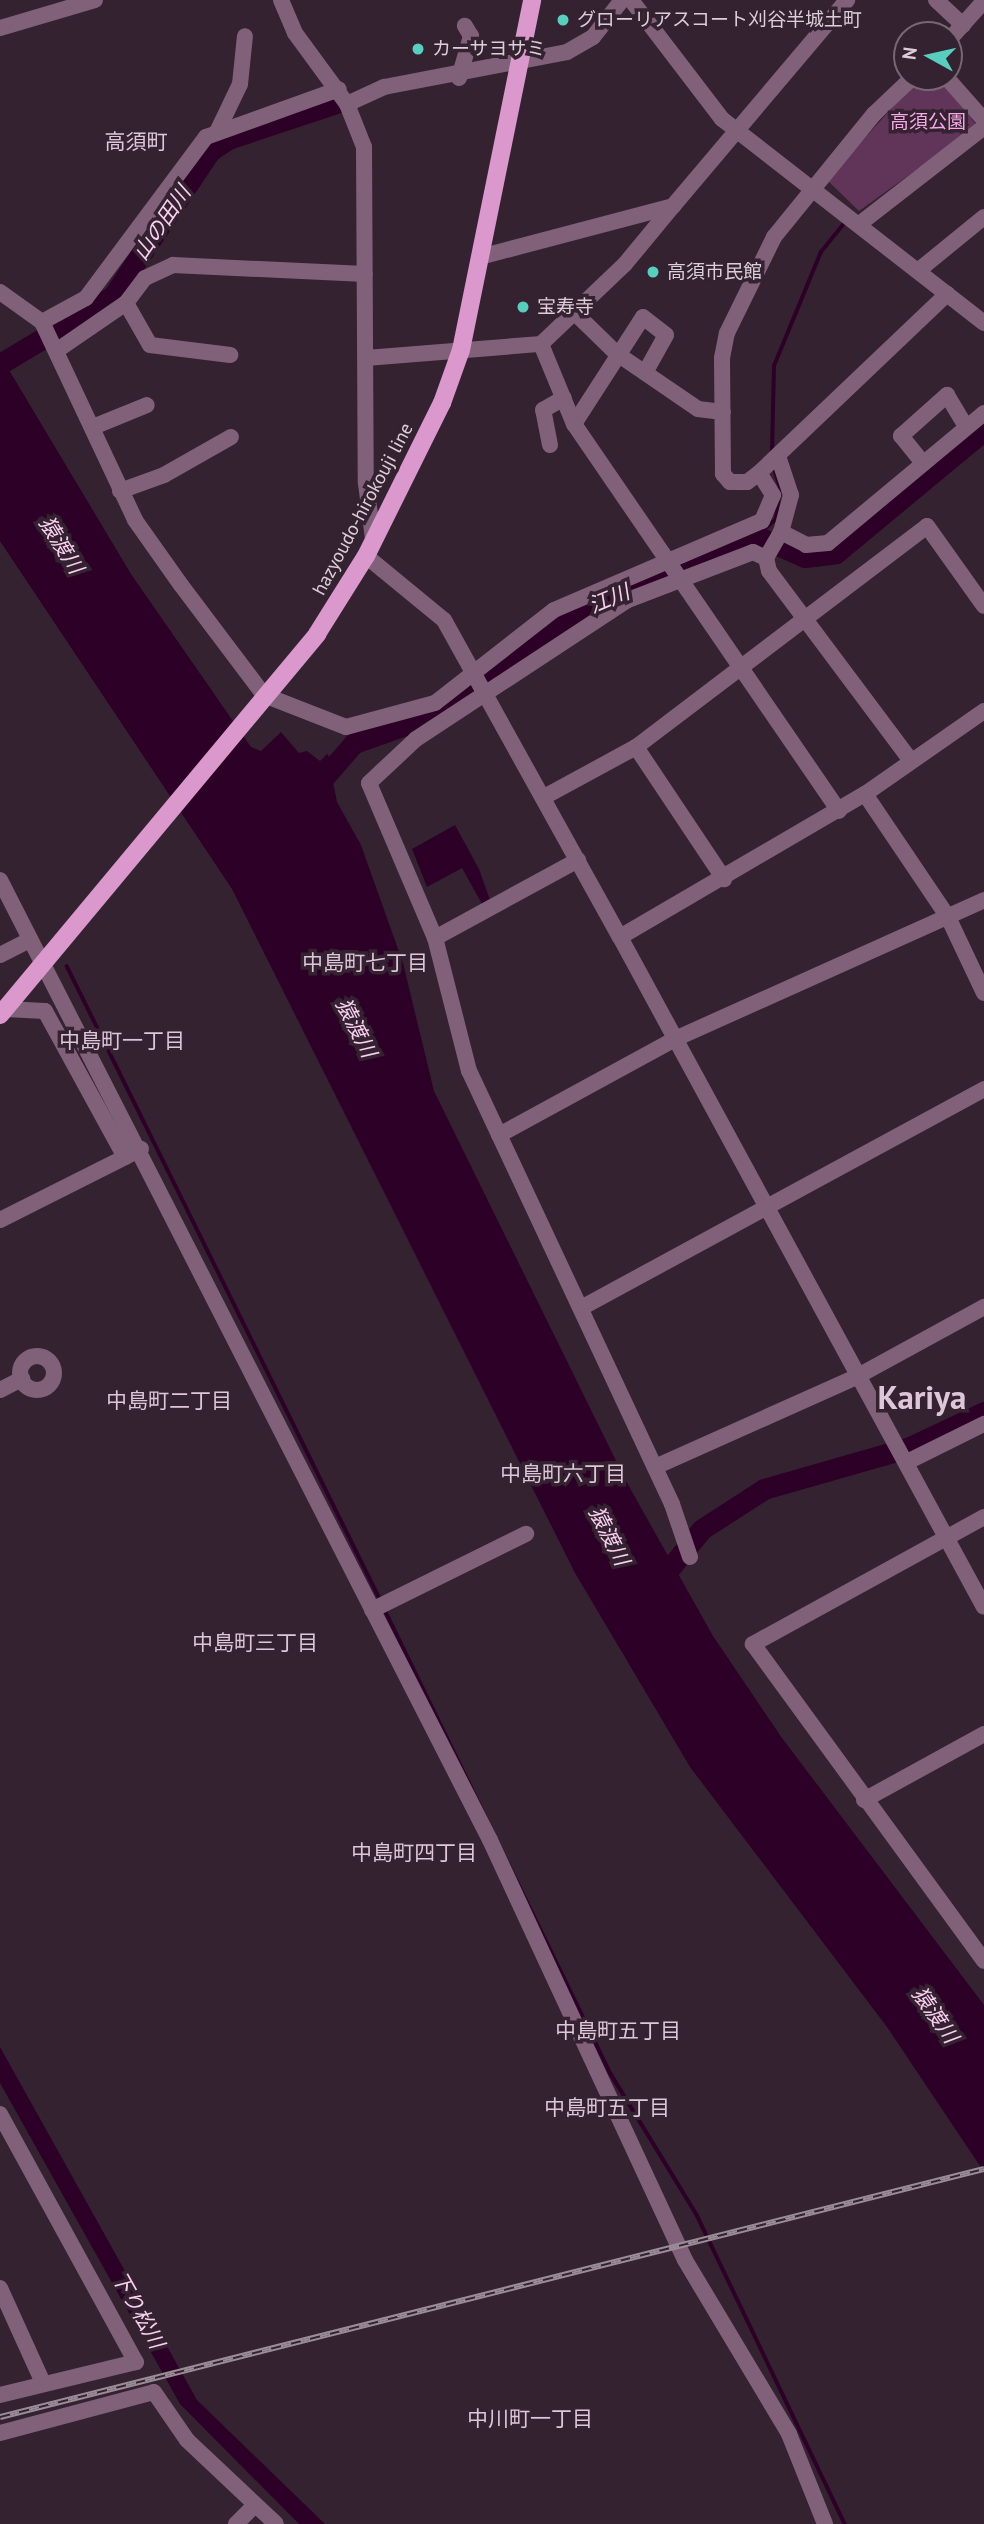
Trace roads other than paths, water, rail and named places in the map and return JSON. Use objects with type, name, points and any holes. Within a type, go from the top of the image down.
[{"type":"main road","name":"hazyoudo-hirokouji line","points":[[2,1012],[43,966],[159,818],[317,634],[370,548],[442,403],[461,350],[521,65],[532,0]]},
{"type":"street","points":[[0,28],[95,0]]},
{"type":"street","points":[[281,0],[295,33],[343,97],[364,147],[366,483],[370,548],[429,602],[474,670],[984,1607]]},
{"type":"street","points":[[43,323],[86,298],[108,275],[189,152],[218,130],[384,87],[459,78],[521,65],[593,37],[622,0]]},
{"type":"street","points":[[631,0],[709,105],[862,222],[984,323]]},
{"type":"street","points":[[366,358],[541,344],[575,313],[673,206],[846,0]]},
{"type":"street","points":[[936,0],[959,21]]},
{"type":"street","points":[[963,25],[984,1]]},
{"type":"street","points":[[459,78],[471,36],[465,26]]},
{"type":"street","points":[[218,130],[240,84],[244,36]]},
{"type":"street","points":[[901,91],[816,187],[749,278],[722,358],[723,474],[730,482],[747,482],[947,294]]},
{"type":"street","points":[[959,91],[984,120]]},
{"type":"street","points":[[862,222],[984,127]]},
{"type":"street","points":[[480,257],[673,206]]},
{"type":"street","points":[[919,270],[983,218]]},
{"type":"street","points":[[59,348],[126,303],[145,278],[173,265],[365,274]]},
{"type":"street","points":[[0,292],[43,323],[59,348],[120,491],[181,585],[264,695],[346,727],[435,703],[554,610],[762,520],[772,495],[770,463]]},
{"type":"street","points":[[126,303],[150,345],[230,355]]},
{"type":"street","points":[[575,313],[616,353],[698,409],[723,412]]},
{"type":"street","points":[[574,424],[616,353],[643,317],[666,335],[646,371]]},
{"type":"street","points":[[541,344],[574,424],[839,811]]},
{"type":"street","points":[[923,463],[901,436],[947,395],[965,425]]},
{"type":"street","points":[[550,444],[542,410],[564,398]]},
{"type":"street","points":[[93,427],[147,405]]},
{"type":"street","points":[[781,533],[806,545],[828,543],[965,425],[984,413]]},
{"type":"street","points":[[120,491],[164,475],[231,437]]},
{"type":"street","points":[[770,463],[791,495],[781,533],[766,558],[769,571],[911,761]]},
{"type":"street","points":[[544,797],[636,747],[807,620],[927,526],[984,606]]},
{"type":"street","points":[[690,1557],[677,1534],[655,1467],[469,1071],[435,938],[369,783],[416,739],[487,696],[590,620],[753,552],[766,558]]},
{"type":"street","points":[[620,937],[839,811],[984,711]]},
{"type":"street","points":[[636,747],[724,879]]},
{"type":"street","points":[[865,794],[948,917],[984,993]]},
{"type":"street","points":[[435,938],[578,860]]},
{"type":"street","points":[[0,880],[379,1606],[656,2201],[789,2434],[825,2524]]},
{"type":"street","points":[[499,1135],[675,1039],[984,900]]},
{"type":"street","points":[[0,954],[30,940]]},
{"type":"street","points":[[2,1012],[45,1011],[125,1157]]},
{"type":"street","points":[[81,1075],[98,1065]]},
{"type":"street","points":[[581,1308],[984,1089]]},
{"type":"street","points":[[0,1220],[141,1149]]},
{"type":"street","points":[[655,1467],[858,1376],[984,1307]]},
{"type":"street","points":[[0,1390],[22,1379]]},
{"type":"street","points":[[907,1462],[984,1424]]},
{"type":"street","points":[[982,1957],[864,1800],[753,1644],[984,1517]]},
{"type":"street","points":[[379,1606],[526,1534]]},
{"type":"street","points":[[864,1800],[984,1734]]},
{"type":"street","points":[[0,2114],[136,2361],[0,2395]]},
{"type":"street","points":[[0,2288],[43,2383]]},
{"type":"street","points":[[0,2433],[153,2392],[187,2440],[276,2524]]},
{"type":"street","points":[[236,2524],[255,2505]]},
{"type":"water","points":[[0,355],[131,574],[251,747],[261,751],[281,732],[299,753],[307,751],[320,761],[327,754],[340,769],[332,777],[337,802],[361,845],[403,963],[434,1091],[626,1481],[713,1636],[782,1738],[984,2005],[984,2172],[887,2027],[690,1767],[575,1573],[232,889],[0,541]]},
{"type":"water","points":[[455,825],[479,869],[490,900],[482,904],[462,868],[427,887],[412,849]]},
{"type":"water","name":"下り松川","points":[[0,2047],[197,2400],[325,2524],[299,2524],[180,2404],[0,2083]]},
{"type":"waterway","name":"山の田川","points":[[0,364],[113,296],[210,151],[228,139],[336,103]]},
{"type":"waterway","points":[[772,453],[774,366],[821,252],[843,225]]},
{"type":"waterway","name":"江川","points":[[319,783],[354,743],[442,712],[514,652],[621,591],[756,536],[805,557],[836,553],[984,430]]},
{"type":"waterway","points":[[756,536],[776,519],[780,487],[774,468]]},
{"type":"waterway","points":[[67,966],[381,1601]]},
{"type":"waterway","name":"猿渡川","points":[[656,1585],[702,1529],[764,1489],[910,1447],[984,1412]]},
{"type":"waterway","points":[[384,1608],[611,2074],[697,2215],[845,2524]]},
{"type":"railway","points":[[0,2417],[984,2169]]},
{"type":"place","name":"グローリアスコート刈谷半城土町","points":[[563,20]]},
{"type":"place","name":"カーサヨサミ","points":[[418,49]]},
{"type":"place","name":"高須市民館","points":[[653,272]]},
{"type":"place","name":"宝寿寺","points":[[523,307]]},
{"type":"district","name":"高須町","points":[[136,142]]},
{"type":"district","name":"中島町七丁目","points":[[365,963]]},
{"type":"district","name":"中島町一丁目","points":[[122,1041]]},
{"type":"district","name":"Kariya","points":[[922,1397]]},
{"type":"district","name":"中島町二丁目","points":[[169,1401]]},
{"type":"district","name":"中島町六丁目","points":[[563,1474]]},
{"type":"district","name":"中島町三丁目","points":[[255,1643]]},
{"type":"district","name":"中島町四丁目","points":[[414,1853]]},
{"type":"district","name":"中島町五丁目","points":[[618,2031]]},
{"type":"district","name":"中島町五丁目","points":[[607,2108]]},
{"type":"district","name":"中川町一丁目","points":[[530,2419]]},
{"type":"park label","name":"高須公園","points":[[928,122]]}]
